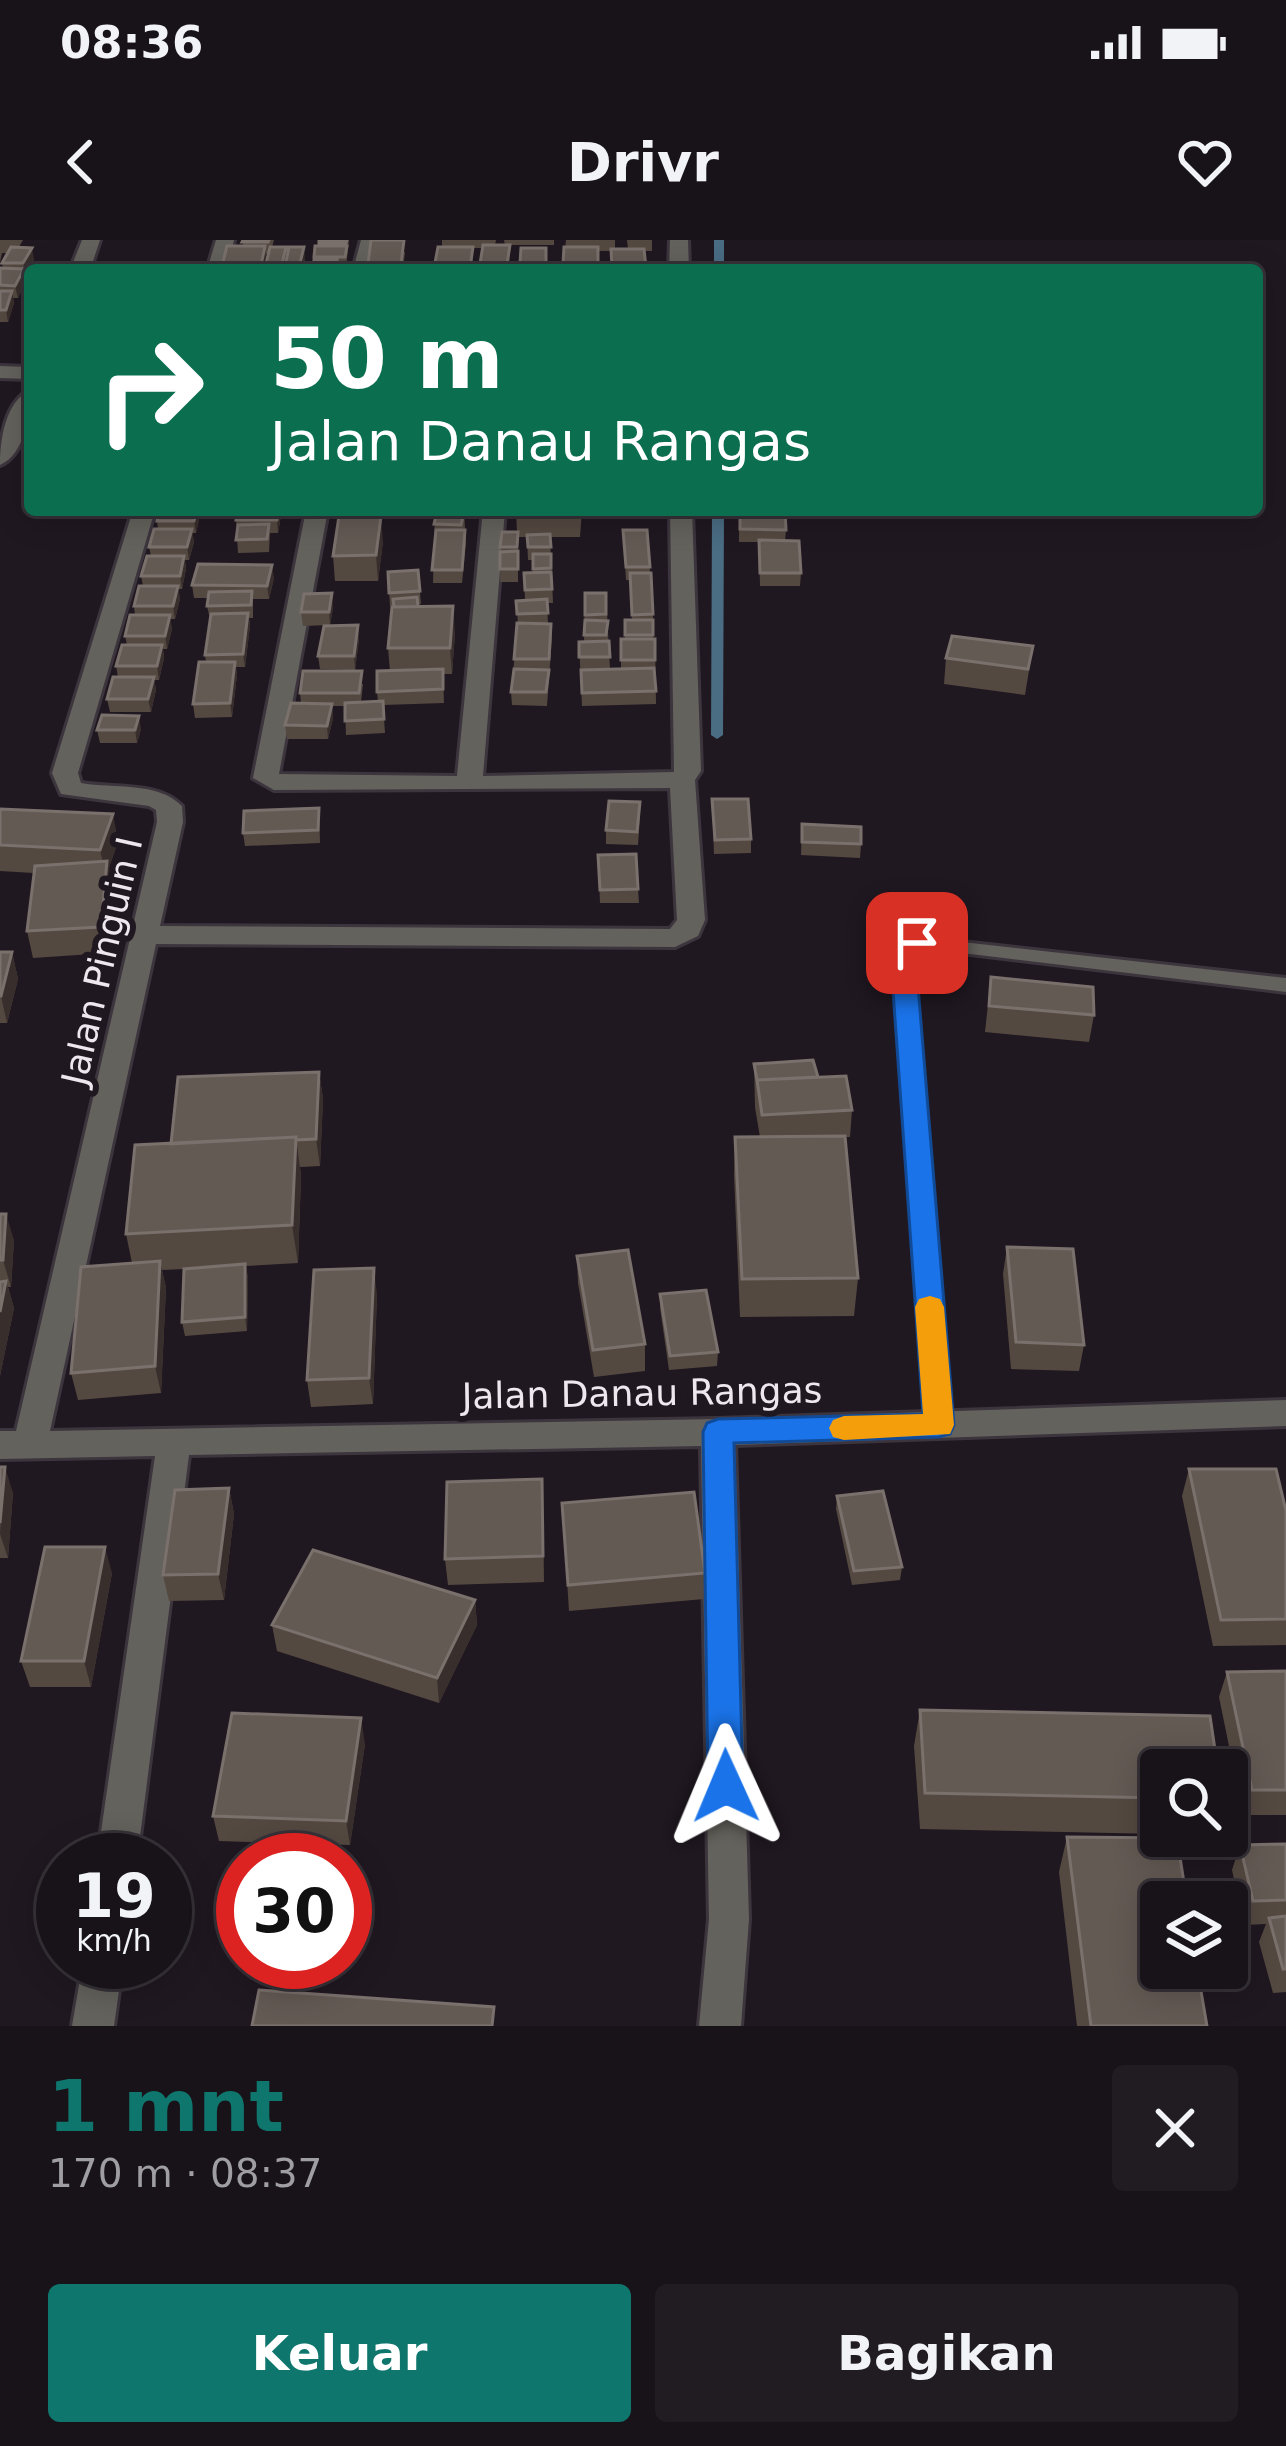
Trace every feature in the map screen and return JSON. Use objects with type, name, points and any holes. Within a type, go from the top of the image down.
[{"type":"street","points":[[0,459],[24,409]]},
{"type":"street","name":"Jalan Pinguin I","points":[[15,1444],[170,822],[169,806],[157,798],[87,794],[70,788],[65,773],[142,516]]},
{"type":"street","points":[[315,516],[266,778],[274,782],[469,784],[682,780]]},
{"type":"street","points":[[469,784],[493,516]]},
{"type":"street","points":[[144,935],[675,938],[688,930],[692,920],[682,780],[688,771],[681,516]]},
{"type":"street","name":"Jalan Danau Rangas","points":[[15,1444],[718,1432],[1286,1413]]},
{"type":"street","points":[[718,1432],[729,1919],[720,2026]]},
{"type":"street","points":[[121,1833],[174,1440]]},
{"type":"street","points":[[93,2026],[99,1989]]},
{"type":"lane","points":[[939,1425],[903,962],[907,950],[917,943],[954,946],[1286,985]]},
{"type":"building","points":[[371,240],[404,240],[401,264],[368,264]]},
{"type":"building","points":[[483,245],[510,245],[507,264],[480,264]]},
{"type":"building","points":[[227,246],[265,246],[261,264],[222,264]]},
{"type":"building","points":[[315,246],[347,246],[345,257],[314,257]]},
{"type":"building","points":[[11,247],[32,248],[23,263],[2,263]]},
{"type":"building","points":[[270,247],[286,247],[282,264],[266,264]]},
{"type":"building","points":[[289,247],[304,247],[300,264],[286,264]]},
{"type":"building","points":[[438,247],[473,247],[471,264],[435,264]]},
{"type":"building","points":[[564,247],[598,247],[598,264],[563,264]]},
{"type":"building","points":[[521,248],[546,248],[546,263],[520,263]]},
{"type":"building","points":[[611,249],[644,249],[646,264],[612,264]]},
{"type":"building","points":[[314,260],[337,260],[336,264],[313,264]]},
{"type":"building","points":[[0,268],[24,269],[15,286],[0,285]]},
{"type":"building","points":[[0,291],[12,291],[6,310],[0,310]]},
{"type":"building","points":[[158,516],[195,516],[194,521],[157,521]]},
{"type":"building","points":[[237,516],[278,516],[277,520],[236,520]]},
{"type":"building","points":[[339,516],[381,516],[376,555],[333,556]]},
{"type":"building","points":[[436,516],[463,516],[461,525],[434,524]]},
{"type":"building","points":[[740,516],[785,516],[786,530],[740,529]]},
{"type":"building","points":[[269,524],[267,539],[236,540],[238,525]]},
{"type":"building","points":[[154,529],[192,529],[187,547],[149,547]]},
{"type":"building","points":[[436,530],[465,530],[462,570],[432,570]]},
{"type":"building","points":[[623,530],[647,530],[650,567],[626,567]]},
{"type":"building","points":[[502,532],[518,532],[517,547],[500,547]]},
{"type":"building","points":[[550,534],[551,547],[528,547],[527,535]]},
{"type":"building","points":[[759,540],[799,541],[801,573],[760,573]]},
{"type":"building","points":[[518,551],[518,569],[500,569],[500,552]]},
{"type":"building","points":[[533,554],[551,554],[551,568],[533,569]]},
{"type":"building","points":[[147,556],[184,556],[180,576],[141,576]]},
{"type":"building","points":[[198,564],[272,565],[267,586],[192,585]]},
{"type":"building","points":[[418,570],[420,591],[389,593],[388,572]]},
{"type":"building","points":[[551,572],[552,589],[525,590],[524,573]]},
{"type":"building","points":[[630,573],[651,573],[653,614],[632,615]]},
{"type":"building","points":[[139,586],[178,586],[173,606],[134,606]]},
{"type":"building","points":[[252,591],[251,605],[207,606],[209,592]]},
{"type":"building","points":[[332,593],[329,612],[301,612],[304,594]]},
{"type":"building","points":[[585,593],[606,593],[606,614],[585,615]]},
{"type":"building","points":[[417,597],[418,607],[394,607],[393,599]]},
{"type":"building","points":[[547,599],[548,613],[517,614],[516,601]]},
{"type":"building","points":[[453,606],[450,648],[388,648],[392,607]]},
{"type":"building","points":[[248,613],[243,654],[205,655],[211,614]]},
{"type":"building","points":[[130,615],[170,615],[165,636],[125,636]]},
{"type":"building","points":[[585,620],[608,621],[606,635],[584,635]]},
{"type":"building","points":[[625,620],[653,620],[653,635],[625,635]]},
{"type":"building","points":[[517,623],[551,624],[549,659],[514,659]]},
{"type":"building","points":[[358,625],[354,656],[318,656],[324,626]]},
{"type":"building","points":[[952,636],[1033,646],[1028,669],[946,658]]},
{"type":"building","points":[[621,639],[655,639],[655,660],[621,660]]},
{"type":"building","points":[[609,641],[610,657],[579,657],[579,642]]},
{"type":"building","points":[[122,645],[162,645],[157,666],[116,666]]},
{"type":"building","points":[[199,662],[235,662],[230,703],[193,704]]},
{"type":"building","points":[[654,668],[656,691],[582,693],[581,670]]},
{"type":"building","points":[[443,669],[443,689],[377,692],[377,671]]},
{"type":"building","points":[[514,669],[549,670],[546,692],[511,692]]},
{"type":"building","points":[[303,671],[362,671],[359,693],[300,693]]},
{"type":"building","points":[[113,677],[154,677],[148,699],[107,699]]},
{"type":"building","points":[[383,701],[384,719],[345,721],[345,703]]},
{"type":"building","points":[[291,703],[332,704],[327,726],[285,725]]},
{"type":"building","points":[[102,715],[139,716],[135,730],[97,730]]},
{"type":"building","points":[[712,799],[748,799],[751,839],[715,840]]},
{"type":"building","points":[[609,801],[640,802],[637,832],[606,830]]},
{"type":"building","points":[[319,808],[318,830],[243,833],[244,811]]},
{"type":"building","points":[[0,809],[113,814],[100,850],[0,845]]},
{"type":"building","points":[[802,824],[861,827],[861,844],[802,842]]},
{"type":"building","points":[[636,854],[638,889],[600,890],[598,855]]},
{"type":"building","points":[[107,861],[101,927],[27,931],[35,866]]},
{"type":"building","points":[[0,952],[12,952],[1,996],[0,996]]},
{"type":"building","points":[[991,977],[1093,987],[1094,1015],[989,1006]]},
{"type":"building","points":[[813,1060],[818,1077],[757,1080],[754,1064]]},
{"type":"building","points":[[319,1072],[316,1139],[171,1144],[178,1077]]},
{"type":"building","points":[[846,1076],[852,1110],[762,1115],[757,1080]]},
{"type":"building","points":[[845,1136],[858,1278],[742,1279],[735,1137]]},
{"type":"building","points":[[296,1137],[292,1225],[126,1234],[135,1145]]},
{"type":"building","points":[[0,1214],[6,1214],[3,1260],[0,1260]]},
{"type":"building","points":[[1007,1247],[1073,1249],[1084,1345],[1016,1342]]},
{"type":"building","points":[[628,1250],[645,1344],[593,1350],[577,1256]]},
{"type":"building","points":[[160,1261],[155,1366],[71,1373],[81,1267]]},
{"type":"building","points":[[245,1264],[245,1317],[182,1322],[184,1269]]},
{"type":"building","points":[[374,1268],[369,1378],[307,1380],[314,1270]]},
{"type":"building","points":[[706,1290],[718,1352],[670,1356],[660,1294]]},
{"type":"building","points":[[0,1467],[5,1467],[0,1523]]},
{"type":"building","points":[[1189,1469],[1276,1469],[1286,1511],[1286,1619],[1221,1620]]},
{"type":"building","points":[[542,1479],[543,1556],[445,1559],[447,1482]]},
{"type":"building","points":[[229,1488],[218,1574],[163,1575],[175,1490]]},
{"type":"building","points":[[883,1491],[902,1567],[854,1571],[837,1496]]},
{"type":"building","points":[[694,1492],[705,1573],[568,1585],[562,1503]]},
{"type":"building","points":[[45,1547],[105,1547],[84,1661],[21,1661]]},
{"type":"building","points":[[313,1550],[475,1600],[437,1678],[272,1625]]},
{"type":"building","points":[[1286,1671],[1286,1790],[1252,1790],[1248,1749],[1243,1749],[1227,1672]]},
{"type":"building","points":[[920,1710],[1210,1716],[1215,1749],[1140,1749],[1140,1798],[925,1793]]},
{"type":"building","points":[[232,1713],[361,1718],[346,1821],[213,1816]]},
{"type":"building","points":[[1067,1837],[1140,1838],[1140,1857],[1180,1857],[1184,1881],[1140,1881],[1140,1989],[1201,1989],[1207,2026],[1091,2026]]},
{"type":"building","points":[[1286,1844],[1286,1900],[1253,1901],[1243,1857],[1248,1857],[1248,1845]]},
{"type":"building","points":[[1286,1916],[1286,1969],[1283,1969],[1269,1918]]},
{"type":"building","points":[[259,1990],[494,2007],[492,2026],[252,2026]]},
{"type":"waterway","points":[[719,240],[719,264]]},
{"type":"waterway","points":[[717,735],[718,516]]},
{"type":"slow traffic","points":[[844,1428],[939,1425],[930,1307]]},
{"type":"route","points":[[726,1786],[718,1432],[939,1425],[903,962],[907,950],[917,943]]}]
